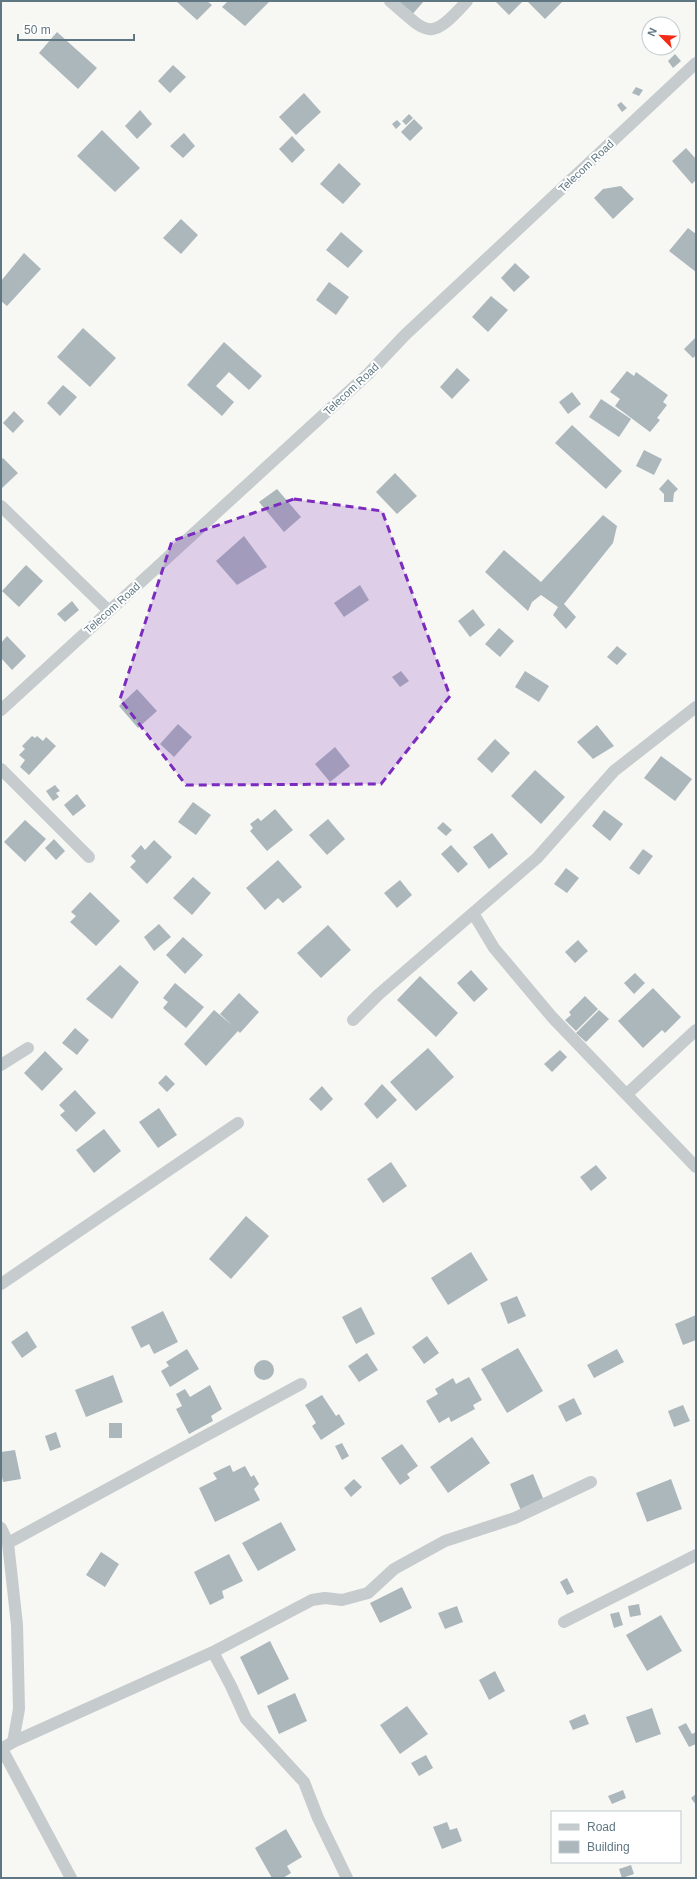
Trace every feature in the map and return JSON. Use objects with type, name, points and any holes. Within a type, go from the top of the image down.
[{"type":"street","points":[[390,1],[421,28],[432,30],[444,26],[467,1]]},
{"type":"street","name":"Telecom Road","points":[[1,710],[368,374],[405,335],[696,63]]},
{"type":"street","points":[[1,506],[109,611]]},
{"type":"street","points":[[353,1020],[378,995],[537,858],[614,771],[696,707]]},
{"type":"street","points":[[1,769],[89,857]]},
{"type":"street","points":[[473,913],[494,948],[552,1017],[696,1166]]},
{"type":"street","points":[[626,1094],[696,1030]]},
{"type":"street","points":[[1,1065],[28,1048]]},
{"type":"street","points":[[1,1284],[238,1123]]},
{"type":"street","points":[[8,1543],[301,1384]]},
{"type":"street","points":[[71,1878],[1,1749],[13,1742],[213,1652],[312,1600],[325,1598],[342,1600],[368,1593],[394,1569],[445,1541],[515,1518],[591,1482]]},
{"type":"street","points":[[1,1528],[8,1543],[17,1625],[19,1709],[13,1742]]},
{"type":"street","points":[[564,1622],[696,1555]]},
{"type":"street","points":[[213,1652],[246,1719],[304,1782],[318,1818],[347,1878]]},
{"type":"highlighted area","points":[[294,499],[382,511],[450,696],[381,784],[186,785],[120,699],[172,541]]},
{"type":"building","points":[[176,1],[207,1],[212,5],[197,20]]},
{"type":"building","points":[[228,1],[270,1],[245,26],[222,7]]},
{"type":"building","points":[[393,1],[424,1],[410,17]]},
{"type":"building","points":[[495,1],[523,1],[509,15]]},
{"type":"building","points":[[527,1],[563,1],[545,19]]},
{"type":"building","points":[[57,32],[97,68],[78,89],[39,53]]},
{"type":"building","points":[[673,56],[677,56],[681,61],[673,68],[668,61]]},
{"type":"building","points":[[173,65],[186,77],[170,93],[158,81]]},
{"type":"building","points":[[636,87],[643,90],[639,96],[632,93]]},
{"type":"building","points":[[304,93],[321,112],[296,135],[279,117]]},
{"type":"building","points":[[621,102],[627,108],[622,112],[617,105]]},
{"type":"building","points":[[140,110],[152,124],[137,139],[125,126]]},
{"type":"building","points":[[409,114],[413,118],[406,125],[402,121]]},
{"type":"building","points":[[414,119],[423,128],[410,141],[401,132]]},
{"type":"building","points":[[397,120],[401,124],[396,129],[392,124]]},
{"type":"building","points":[[102,130],[140,168],[115,192],[77,156]]},
{"type":"building","points":[[184,133],[195,146],[183,158],[170,146]]},
{"type":"building","points":[[292,136],[305,150],[292,163],[279,149]]},
{"type":"building","points":[[686,148],[696,159],[696,180],[692,184],[672,161]]},
{"type":"building","points":[[339,163],[361,184],[343,204],[320,184]]},
{"type":"building","points":[[621,186],[634,199],[613,219],[594,198],[603,189]]},
{"type":"building","points":[[181,219],[198,235],[181,254],[163,238]]},
{"type":"building","points":[[688,228],[696,234],[696,272],[669,251]]},
{"type":"building","points":[[341,232],[363,251],[348,268],[326,250]]},
{"type":"building","points":[[24,253],[41,269],[7,306],[1,301],[1,281]]},
{"type":"building","points":[[515,263],[530,277],[514,292],[501,278]]},
{"type":"building","points":[[329,282],[349,297],[336,315],[316,300]]},
{"type":"building","points":[[491,296],[508,310],[488,332],[472,317]]},
{"type":"building","points":[[83,328],[116,358],[90,387],[57,357]]},
{"type":"building","points":[[695,338],[696,355],[693,358],[684,349]]},
{"type":"building","points":[[224,342],[262,376],[249,390],[229,372],[216,386],[234,402],[222,416],[187,385]]},
{"type":"building","points":[[457,368],[470,380],[452,399],[440,387]]},
{"type":"building","points":[[627,371],[634,376],[636,372],[668,395],[663,402],[667,405],[657,418],[660,420],[650,432],[615,406],[620,399],[610,392]]},
{"type":"building","points":[[63,385],[77,397],[60,416],[47,403]]},
{"type":"building","points":[[572,392],[581,404],[568,414],[559,402]]},
{"type":"building","points":[[601,399],[631,419],[619,437],[589,417]]},
{"type":"building","points":[[14,411],[24,421],[13,433],[3,423]]},
{"type":"building","points":[[572,425],[622,471],[606,489],[555,443]]},
{"type":"building","points":[[644,450],[662,459],[654,475],[636,466]]},
{"type":"building","points":[[3,458],[18,473],[1,489],[1,460]]},
{"type":"building","points":[[395,473],[417,496],[397,514],[376,492]]},
{"type":"building","points":[[668,479],[678,489],[674,493],[673,502],[664,502],[664,494],[659,489]]},
{"type":"building","points":[[277,489],[301,517],[284,532],[259,502]]},
{"type":"building","points":[[603,515],[617,526],[613,543],[564,604],[576,617],[566,629],[553,615],[558,607],[541,595],[532,602],[528,611],[485,572],[504,550],[541,582]]},
{"type":"building","points":[[244,536],[267,567],[237,585],[216,561]]},
{"type":"building","points":[[26,565],[43,581],[19,607],[2,591]]},
{"type":"building","points":[[360,585],[369,600],[344,617],[334,603]]},
{"type":"building","points":[[72,601],[79,610],[65,622],[57,614]]},
{"type":"building","points":[[473,609],[485,625],[470,637],[458,621]]},
{"type":"building","points":[[499,628],[514,641],[500,657],[485,644]]},
{"type":"building","points":[[7,636],[26,656],[12,670],[1,658],[1,643]]},
{"type":"building","points":[[617,646],[627,654],[617,665],[607,657]]},
{"type":"building","points":[[401,671],[409,681],[400,687],[392,677]]},
{"type":"building","points":[[525,671],[549,686],[539,702],[515,687]]},
{"type":"building","points":[[137,689],[157,711],[138,728],[119,706]]},
{"type":"building","points":[[178,724],[192,737],[174,757],[160,744]]},
{"type":"building","points":[[597,725],[614,746],[593,759],[577,742]]},
{"type":"building","points":[[32,736],[35,738],[37,736],[43,741],[46,737],[56,746],[29,775],[20,767],[25,760],[19,755],[25,749],[22,746]]},
{"type":"building","points":[[495,739],[510,753],[492,773],[477,759]]},
{"type":"building","points":[[335,747],[350,766],[330,782],[315,764]]},
{"type":"building","points":[[661,756],[692,779],[675,801],[644,778]]},
{"type":"building","points":[[535,770],[565,797],[541,824],[511,796]]},
{"type":"building","points":[[55,785],[60,791],[56,793],[59,797],[53,801],[46,791]]},
{"type":"building","points":[[77,794],[86,806],[73,816],[64,805]]},
{"type":"building","points":[[193,802],[211,815],[196,835],[178,822]]},
{"type":"building","points":[[275,809],[293,830],[267,851],[250,831],[253,828],[250,824],[258,818],[261,821]]},
{"type":"building","points":[[604,810],[623,824],[610,841],[592,826]]},
{"type":"building","points":[[328,819],[345,839],[327,855],[309,835]]},
{"type":"building","points":[[25,820],[46,839],[25,862],[4,842]]},
{"type":"building","points":[[443,822],[452,830],[446,836],[437,828]]},
{"type":"building","points":[[492,833],[508,854],[489,869],[473,847]]},
{"type":"building","points":[[54,839],[65,851],[56,860],[45,848]]},
{"type":"building","points":[[154,840],[172,857],[147,884],[130,867],[136,861],[131,856],[141,845],[145,850]]},
{"type":"building","points":[[451,845],[468,864],[458,873],[441,854]]},
{"type":"building","points":[[643,849],[653,856],[639,875],[629,868]]},
{"type":"building","points":[[278,860],[302,887],[283,903],[278,898],[265,910],[246,888]]},
{"type":"building","points":[[566,868],[579,878],[567,893],[554,884]]},
{"type":"building","points":[[193,877],[211,893],[192,915],[173,898]]},
{"type":"building","points":[[400,880],[412,895],[397,908],[384,893]]},
{"type":"building","points":[[90,892],[120,921],[96,946],[70,922],[76,916],[71,912]]},
{"type":"building","points":[[159,924],[171,937],[154,951],[144,937]]},
{"type":"building","points":[[328,925],[351,950],[321,978],[297,953]]},
{"type":"building","points":[[183,937],[203,955],[185,974],[166,955]]},
{"type":"building","points":[[578,940],[588,951],[575,963],[565,952]]},
{"type":"building","points":[[120,965],[139,982],[112,1019],[86,999]]},
{"type":"building","points":[[471,970],[488,989],[474,1002],[457,983]]},
{"type":"building","points":[[635,973],[645,983],[634,994],[624,983]]},
{"type":"building","points":[[420,976],[458,1013],[436,1037],[397,1000]]},
{"type":"building","points":[[175,983],[204,1007],[186,1028],[163,1008],[168,1002],[163,998]]},
{"type":"building","points":[[653,988],[681,1017],[665,1033],[662,1030],[643,1048],[618,1021]]},
{"type":"building","points":[[239,993],[259,1012],[240,1033],[238,1031],[206,1066],[184,1044],[214,1010],[233,1026],[220,1014]]},
{"type":"building","points":[[585,996],[598,1009],[576,1031],[565,1020],[571,1015],[569,1012]]},
{"type":"building","points":[[599,1010],[609,1019],[586,1042],[576,1033]]},
{"type":"building","points":[[75,1028],[89,1040],[77,1055],[62,1043]]},
{"type":"building","points":[[428,1048],[454,1077],[416,1111],[390,1082]]},
{"type":"building","points":[[560,1050],[567,1057],[552,1072],[544,1064]]},
{"type":"building","points":[[45,1051],[63,1069],[42,1091],[24,1073]]},
{"type":"building","points":[[166,1075],[175,1084],[167,1092],[158,1083]]},
{"type":"building","points":[[382,1084],[397,1100],[377,1119],[364,1104]]},
{"type":"building","points":[[322,1086],[333,1099],[321,1111],[309,1099]]},
{"type":"building","points":[[75,1090],[96,1113],[76,1132],[60,1115],[65,1111],[59,1105]]},
{"type":"building","points":[[159,1108],[177,1135],[158,1148],[139,1122]]},
{"type":"building","points":[[104,1129],[121,1151],[94,1173],[76,1150]]},
{"type":"building","points":[[391,1162],[407,1186],[383,1203],[367,1179]]},
{"type":"building","points":[[596,1165],[607,1178],[591,1191],[580,1177]]},
{"type":"building","points":[[246,1216],[269,1236],[231,1279],[209,1259]]},
{"type":"building","points":[[471,1252],[488,1280],[448,1305],[431,1278]]},
{"type":"building","points":[[517,1296],[526,1316],[508,1324],[500,1303]]},
{"type":"building","points":[[361,1307],[375,1334],[356,1344],[342,1317]]},
{"type":"building","points":[[163,1311],[178,1342],[154,1354],[149,1344],[141,1348],[131,1327]]},
{"type":"building","points":[[696,1315],[696,1340],[683,1345],[675,1324]]},
{"type":"building","points":[[27,1331],[37,1347],[22,1358],[11,1342]]},
{"type":"building","points":[[427,1336],[439,1353],[424,1364],[412,1347]]},
{"type":"building","points":[[518,1348],[543,1391],[507,1413],[481,1369]]},
{"type":"building","points":[[187,1349],[199,1369],[170,1387],[161,1371],[169,1366],[166,1362]]},
{"type":"building","points":[[617,1349],[624,1362],[594,1378],[587,1365]]},
{"type":"building","points":[[367,1353],[378,1370],[359,1382],[348,1366]]},
{"type":"building","points":[[264,1360],[271,1363],[274,1370],[271,1377],[264,1380],[257,1377],[254,1370],[257,1363]]},
{"type":"building","points":[[113,1375],[123,1402],[86,1417],[75,1390]]},
{"type":"building","points":[[469,1377],[482,1400],[473,1405],[475,1409],[451,1422],[449,1417],[439,1423],[426,1401],[438,1394],[435,1389],[453,1378],[456,1384]]},
{"type":"building","points":[[210,1385],[222,1409],[211,1416],[213,1421],[189,1434],[176,1409],[182,1406],[176,1394],[185,1389],[190,1397]]},
{"type":"building","points":[[322,1395],[336,1416],[339,1414],[345,1424],[321,1440],[312,1426],[316,1423],[305,1405]]},
{"type":"building","points":[[574,1398],[582,1414],[566,1422],[558,1406]]},
{"type":"building","points":[[683,1405],[690,1421],[674,1427],[668,1411]]},
{"type":"building","points":[[109,1423],[122,1423],[122,1438],[109,1438]]},
{"type":"building","points":[[56,1432],[61,1447],[50,1451],[45,1436]]},
{"type":"building","points":[[472,1437],[490,1463],[448,1493],[430,1467]]},
{"type":"building","points":[[342,1443],[349,1456],[342,1460],[335,1446]]},
{"type":"building","points":[[402,1444],[418,1466],[407,1474],[410,1478],[400,1485],[381,1458]]},
{"type":"building","points":[[15,1450],[21,1479],[3,1482],[1,1472],[1,1452]]},
{"type":"building","points":[[230,1465],[233,1472],[245,1466],[251,1477],[254,1475],[259,1484],[254,1489],[260,1500],[215,1522],[199,1488],[217,1479],[213,1473]]},
{"type":"building","points":[[533,1474],[545,1503],[522,1513],[510,1484]]},
{"type":"building","points":[[354,1479],[362,1487],[351,1497],[344,1488]]},
{"type":"building","points":[[671,1479],[682,1509],[647,1522],[636,1493]]},
{"type":"building","points":[[281,1522],[296,1550],[258,1571],[242,1543]]},
{"type":"building","points":[[101,1552],[119,1564],[105,1587],[86,1575]]},
{"type":"building","points":[[229,1554],[243,1581],[222,1591],[224,1598],[210,1605],[194,1572]]},
{"type":"building","points":[[567,1578],[574,1592],[567,1595],[560,1582]]},
{"type":"building","points":[[402,1587],[412,1608],[380,1623],[370,1603]]},
{"type":"building","points":[[639,1604],[641,1615],[630,1617],[628,1606]]},
{"type":"building","points":[[457,1606],[463,1622],[445,1629],[438,1613]]},
{"type":"building","points":[[619,1612],[623,1625],[614,1628],[610,1614]]},
{"type":"building","points":[[661,1615],[682,1651],[647,1671],[626,1635]]},
{"type":"building","points":[[270,1641],[289,1679],[258,1695],[240,1657]]},
{"type":"building","points":[[495,1671],[505,1691],[489,1700],[479,1680]]},
{"type":"building","points":[[295,1693],[307,1721],[279,1734],[267,1706]]},
{"type":"building","points":[[407,1706],[428,1734],[400,1754],[380,1725]]},
{"type":"building","points":[[652,1708],[661,1734],[636,1743],[626,1717]]},
{"type":"building","points":[[585,1714],[589,1724],[573,1730],[569,1721]]},
{"type":"building","points":[[686,1723],[692,1734],[696,1732],[696,1744],[689,1747],[678,1727]]},
{"type":"building","points":[[426,1755],[433,1768],[419,1776],[411,1763]]},
{"type":"building","points":[[623,1790],[626,1798],[612,1804],[608,1796]]},
{"type":"building","points":[[696,1794],[696,1805],[691,1798]]},
{"type":"building","points":[[447,1822],[450,1830],[457,1828],[462,1841],[442,1849],[433,1827]]},
{"type":"building","points":[[286,1829],[302,1857],[287,1866],[291,1873],[283,1878],[272,1878],[255,1848]]},
{"type":"building","points":[[631,1865],[634,1874],[622,1878],[619,1869]]}]
